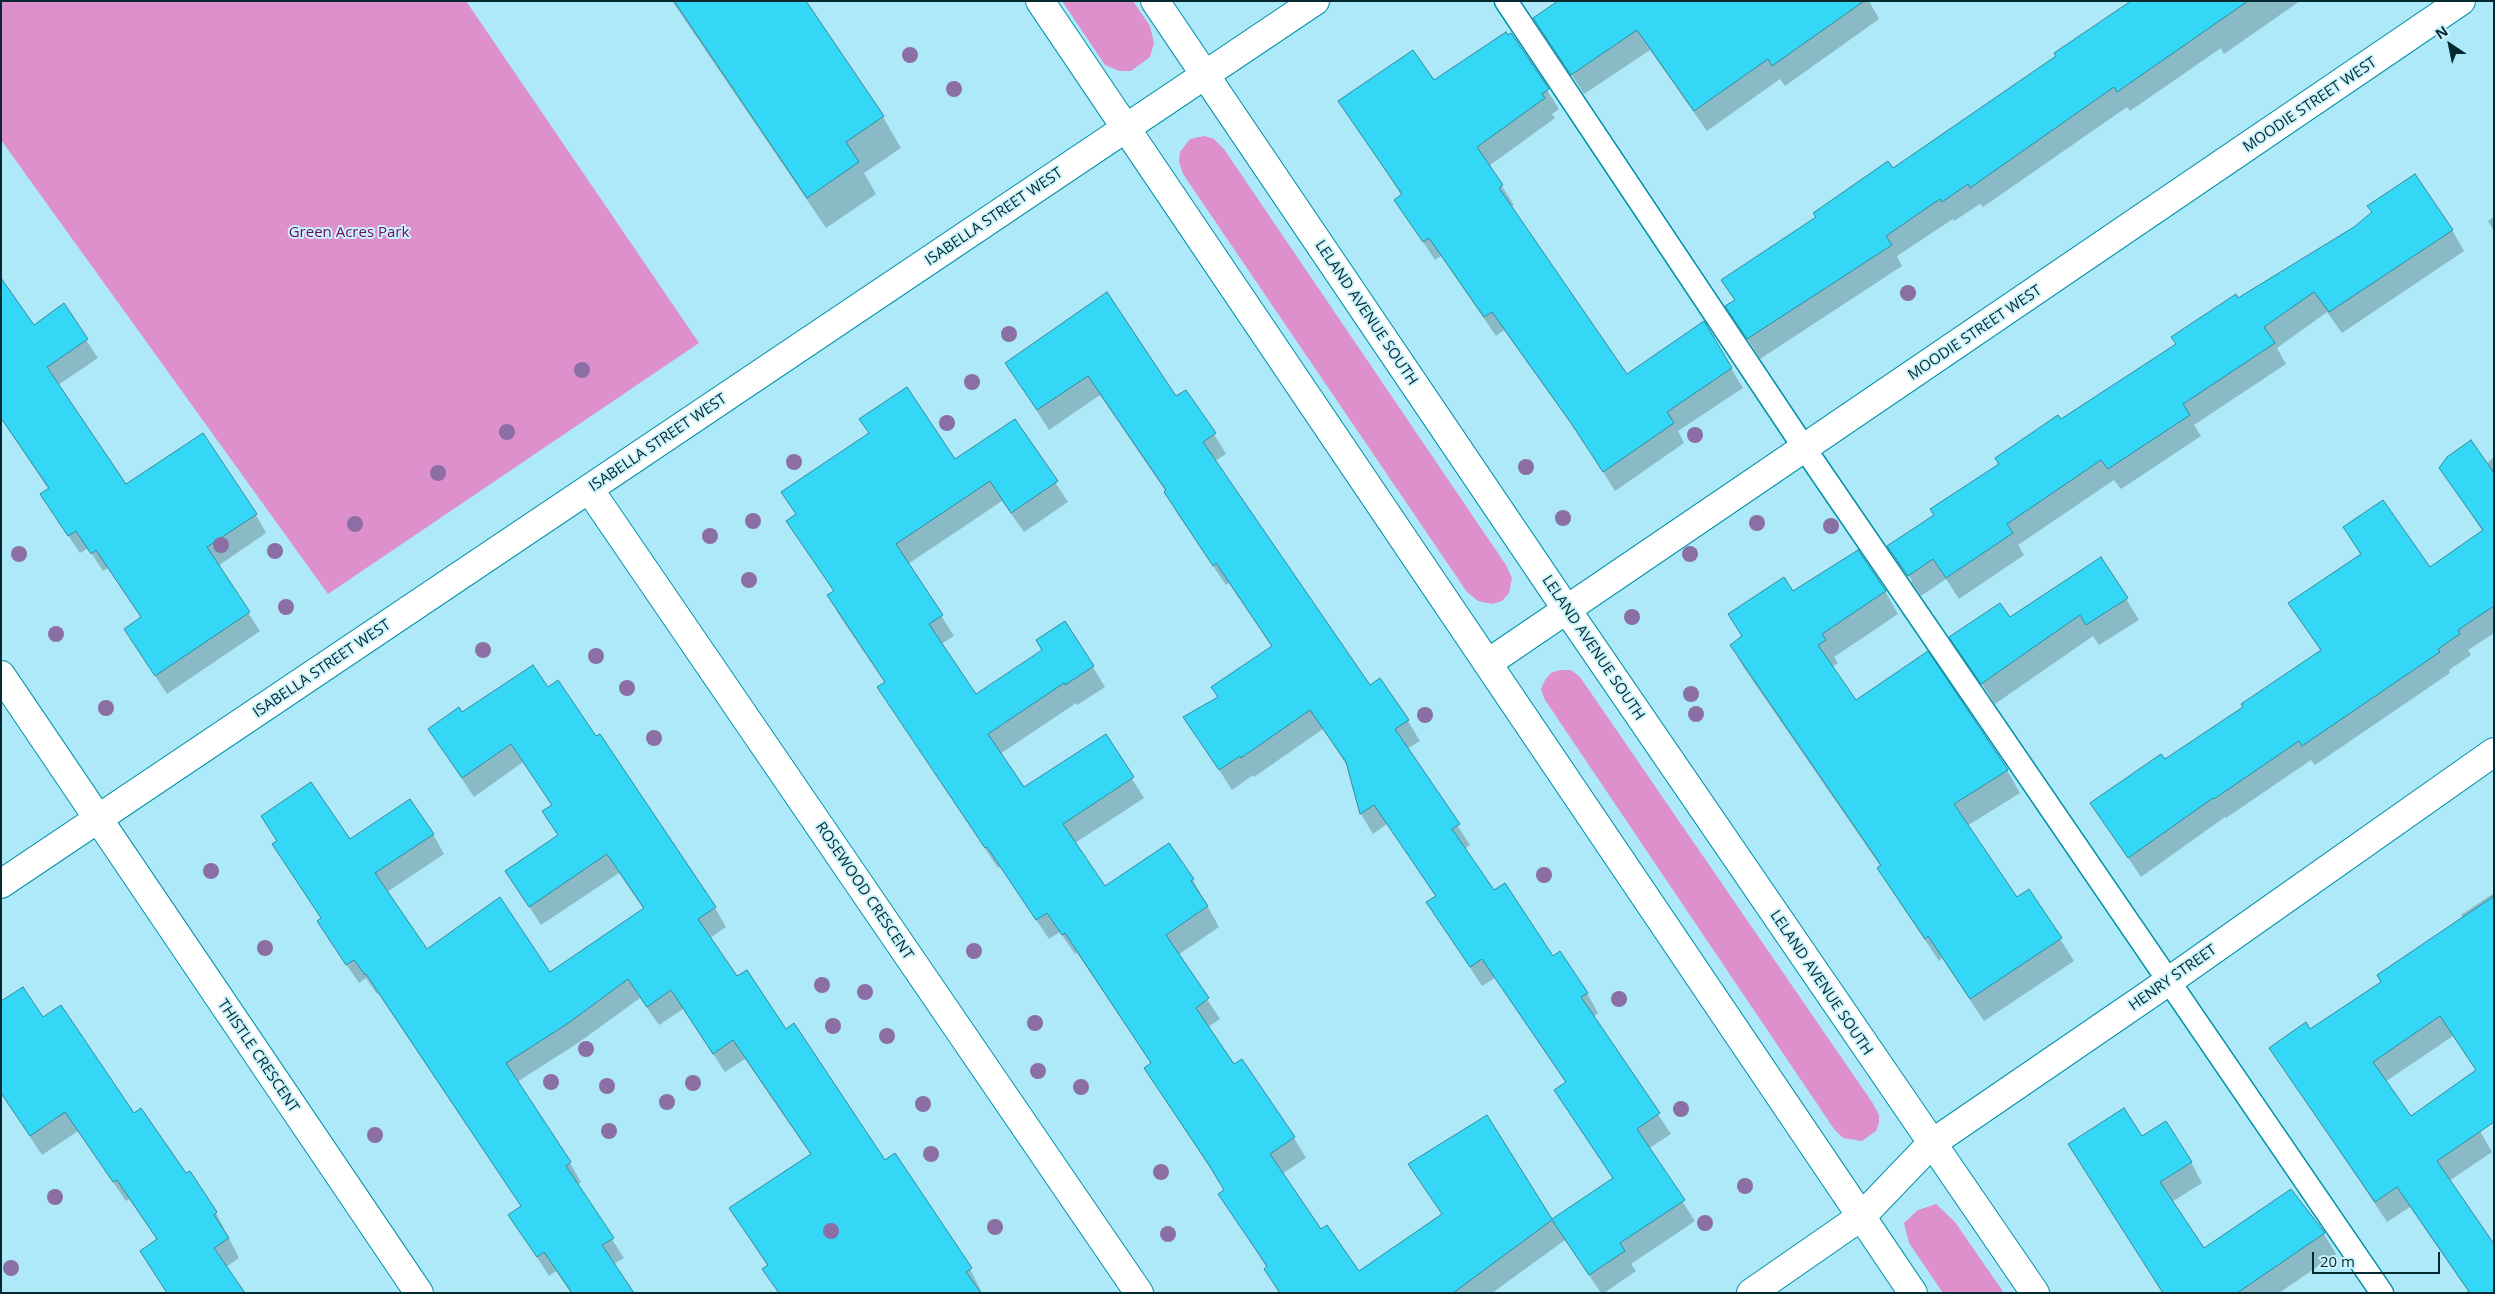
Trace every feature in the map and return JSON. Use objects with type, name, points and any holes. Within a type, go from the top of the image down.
[{"type":"street","points":[[1040,1],[1913,1293]]},
{"type":"street","name":"LELAND AVENUE SOUTH","points":[[1155,1],[1567,610],[1931,1144],[2035,1293]]},
{"type":"street","name":"ISABELLA STREET WEST","points":[[1,884],[1315,1]]},
{"type":"street","name":"MOODIE STREET WEST","points":[[1488,663],[2461,1]]},
{"type":"street","name":"ROSEWOOD CRESCENT","points":[[589,489],[1139,1293]]},
{"type":"street","name":"THISTLE CRESCENT","points":[[1,675],[419,1293]]},
{"type":"street","name":"HENRY STREET","points":[[1862,1216],[1931,1144],[2169,981],[2494,752]]},
{"type":"street","points":[[1751,1293],[1862,1216]]},
{"type":"lane","points":[[1506,1],[1805,449],[2382,1293]]},
{"type":"green space","name":"Green Acres Park","points":[[1,1],[466,1],[699,343],[328,594],[1,140]]},
{"type":"green space","points":[[1062,1],[1133,1],[1150,26],[1154,43],[1150,57],[1131,71],[1119,71],[1105,65]]},
{"type":"green space","points":[[1204,136],[1214,139],[1224,149],[1506,565],[1512,578],[1509,593],[1502,601],[1492,604],[1478,601],[1467,592],[1183,174],[1179,162],[1180,152],[1190,139]]},
{"type":"green space","points":[[1560,670],[1571,670],[1580,677],[1872,1102],[1879,1115],[1879,1123],[1876,1131],[1862,1141],[1843,1138],[1834,1129],[1545,700],[1541,689],[1545,680],[1551,673]]},
{"type":"green space","points":[[1936,1204],[1955,1222],[2004,1293],[1943,1293],[1909,1243],[1904,1223],[1918,1210]]},
{"type":"building","points":[[674,1],[806,1],[884,116],[846,142],[859,162],[807,198]]},
{"type":"building","points":[[1558,1],[1864,1],[1772,66],[1768,59],[1694,111],[1637,30],[1571,75],[1533,18]]},
{"type":"building","points":[[2131,1],[2248,1],[2117,92],[2114,87],[1970,188],[1968,184],[1942,202],[1940,199],[1886,236],[1892,245],[1747,339],[1725,306],[1735,300],[1721,280],[1816,217],[1813,213],[1888,161],[1893,168],[2056,56],[2054,53]]},
{"type":"building","points":[[1506,32],[1508,35],[1511,33],[1549,89],[1542,94],[1545,98],[1477,147],[1503,185],[1499,188],[1627,374],[1704,321],[1732,368],[1667,412],[1674,423],[1603,472],[1571,423],[1492,312],[1484,317],[1429,238],[1423,242],[1394,200],[1402,194],[1338,101],[1413,50],[1434,80]]},
{"type":"building","points":[[2415,174],[2453,230],[2329,312],[2314,292],[2264,327],[2275,343],[2183,404],[2190,415],[2108,469],[2101,460],[2007,524],[2013,533],[1946,578],[1933,559],[1908,576],[1887,546],[1934,515],[1930,509],[1999,464],[1995,458],[2058,415],[2061,419],[2176,344],[2171,337],[2236,294],[2238,298],[2354,227],[2372,212],[2367,206]]},
{"type":"building","points":[[1,278],[34,325],[64,303],[88,339],[47,367],[126,484],[203,433],[257,514],[207,547],[250,612],[155,676],[124,629],[141,617],[96,550],[91,554],[76,531],[68,536],[40,494],[49,488],[1,418]]},
{"type":"building","points":[[1107,292],[1176,396],[1186,390],[1216,433],[1203,442],[1370,685],[1380,678],[1409,720],[1395,729],[1460,824],[1452,829],[1494,890],[1505,883],[1553,956],[1560,951],[1588,993],[1581,997],[1660,1113],[1637,1129],[1685,1200],[1620,1243],[1625,1251],[1589,1275],[1552,1220],[1453,1293],[1280,1293],[1264,1269],[1267,1266],[1218,1194],[1224,1190],[1209,1165],[1144,1068],[1151,1063],[1065,933],[1062,935],[1047,913],[1036,920],[987,847],[985,848],[877,687],[885,682],[827,595],[834,591],[786,521],[796,514],[781,492],[869,433],[859,419],[907,387],[955,459],[1015,419],[1058,481],[1011,513],[990,481],[896,544],[943,615],[929,624],[976,694],[1042,650],[1036,640],[1065,621],[1094,666],[1065,685],[1064,683],[988,734],[1024,787],[1106,734],[1134,777],[1063,824],[1105,886],[1169,843],[1194,879],[1191,881],[1208,906],[1166,935],[1209,998],[1196,1008],[1234,1064],[1242,1059],[1295,1137],[1270,1154],[1321,1229],[1327,1225],[1359,1271],[1442,1214],[1408,1164],[1487,1115],[1552,1219],[1613,1178],[1554,1090],[1566,1082],[1482,959],[1470,967],[1426,902],[1436,896],[1374,805],[1360,814],[1346,762],[1310,710],[1241,758],[1240,756],[1219,770],[1183,717],[1218,697],[1211,687],[1272,646],[1216,563],[1213,566],[1164,492],[1166,490],[1088,376],[1037,410],[1005,363]]},
{"type":"building","points":[[2471,440],[2494,473],[2494,606],[2458,630],[2460,634],[2438,649],[2440,652],[2302,746],[2299,741],[2213,798],[2128,858],[2090,803],[2161,754],[2165,759],[2243,707],[2241,704],[2321,650],[2288,603],[2361,554],[2343,527],[2383,500],[2430,567],[2483,530],[2439,468],[2447,457]]},
{"type":"building","points":[[1858,550],[1886,591],[1822,634],[1826,640],[1818,645],[1856,700],[1928,651],[2008,770],[1954,804],[2017,897],[2029,889],[2062,938],[1970,999],[1928,936],[1925,939],[1877,868],[1881,865],[1730,645],[1742,636],[1728,614],[1784,577],[1793,591]]},
{"type":"building","points":[[2101,557],[2128,598],[2086,625],[2080,615],[1981,684],[1949,637],[2000,603],[2010,617]]},
{"type":"building","points":[[533,665],[548,687],[558,680],[596,736],[600,734],[716,907],[698,919],[737,976],[747,970],[786,1029],[794,1023],[885,1160],[895,1153],[972,1268],[966,1272],[981,1293],[779,1293],[762,1269],[768,1265],[729,1208],[811,1154],[733,1040],[713,1054],[671,990],[647,1007],[628,979],[567,1024],[506,1063],[571,1162],[566,1166],[614,1238],[602,1245],[634,1293],[572,1293],[544,1252],[537,1257],[508,1215],[521,1206],[366,974],[354,960],[346,965],[317,921],[321,918],[272,844],[277,841],[261,816],[311,782],[350,839],[410,799],[434,834],[375,873],[427,949],[500,897],[550,972],[644,908],[607,854],[529,907],[505,871],[558,835],[542,811],[552,805],[511,744],[462,778],[428,729],[459,707],[462,712]]},
{"type":"building","points":[[2494,896],[2494,1122],[2437,1161],[2494,1244],[2494,1293],[2470,1293],[2397,1187],[2375,1202],[2269,1048],[2306,1022],[2310,1029],[2381,982],[2377,975]],"holes":[[[2440,1016],[2476,1070],[2411,1116],[2373,1062]]]},
{"type":"building","points":[[23,987],[43,1017],[61,1005],[134,1113],[141,1108],[186,1173],[190,1171],[217,1212],[214,1215],[229,1238],[214,1248],[245,1293],[167,1293],[140,1251],[157,1239],[117,1180],[113,1182],[65,1112],[30,1136],[1,1093],[1,1001]]},
{"type":"building","points":[[2124,1108],[2142,1136],[2166,1121],[2192,1162],[2160,1182],[2204,1248],[2291,1189],[2325,1233],[2237,1293],[2163,1293],[2068,1144]]}]
